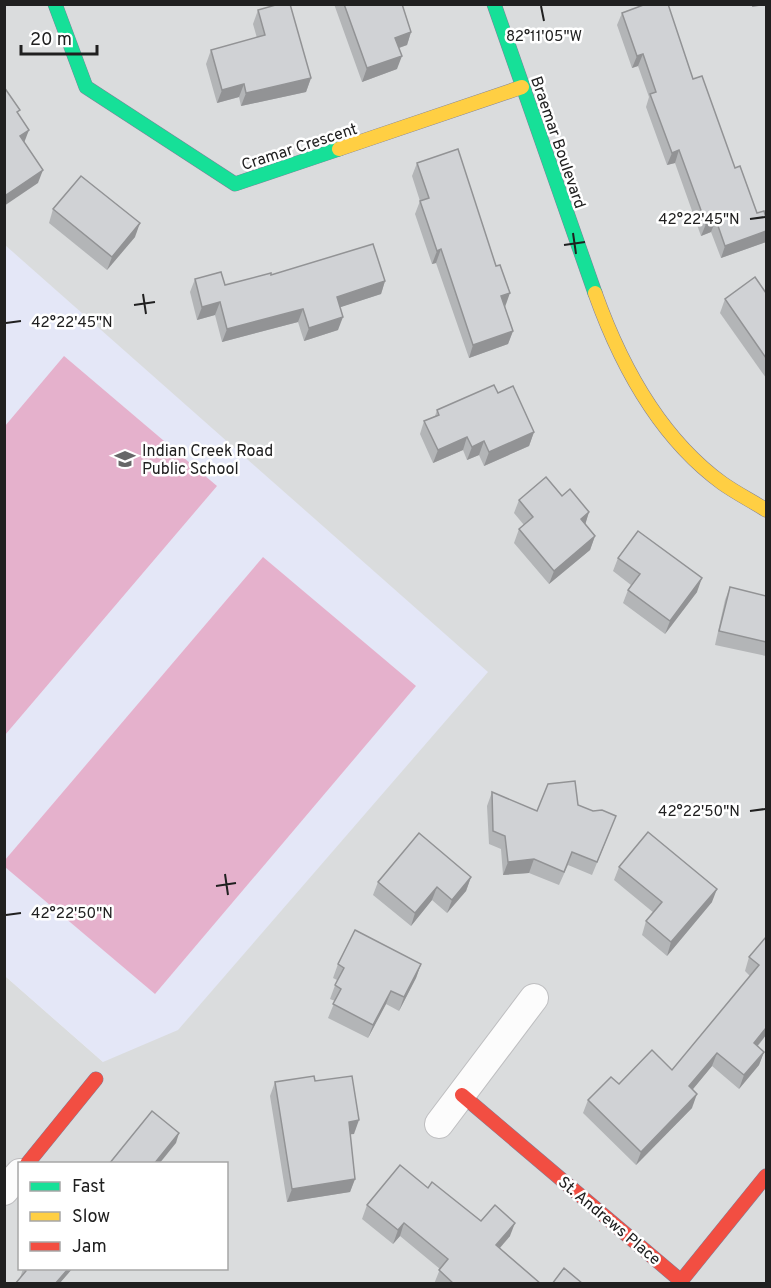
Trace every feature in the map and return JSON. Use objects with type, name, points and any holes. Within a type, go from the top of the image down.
[{"type":"street","name":"Cramar Crescent","points":[[55,4],[86,87],[235,184],[522,87]]},
{"type":"street","name":"Braemar Boulevard","points":[[494,4],[598,303],[622,363],[650,409],[680,445],[718,479],[766,510]]},
{"type":"street","points":[[439,1124],[534,998]]},
{"type":"street","points":[[29,1162],[96,1079]]},
{"type":"street","name":"St. Andrews Place","points":[[462,1095],[681,1281],[766,1176]]},
{"type":"street","points":[[4,1191],[18,1175]]},
{"type":"shaded area","points":[[5,5],[766,5],[766,1283],[5,1283],[5,976],[103,1062],[5,250]]},
{"type":"shaded area","name":"Indian Creek Road Public School","points":[[5,245],[488,672],[178,1030],[103,1062],[5,976]]},
{"type":"shaded area","points":[[64,356],[217,486],[5,735],[5,426]]},
{"type":"shaded area","points":[[263,557],[416,686],[155,994],[5,867],[5,860]]},
{"type":"building","points":[[279,4],[290,4],[311,78],[246,93],[244,84],[222,90],[211,50],[265,35],[258,10]]},
{"type":"building","points":[[344,4],[402,4],[411,32],[395,38],[402,56],[367,68]]},
{"type":"building","points":[[646,4],[668,4],[693,79],[702,76],[735,168],[740,166],[757,213],[764,211],[766,231],[725,246],[716,220],[706,224],[679,150],[672,153],[650,94],[656,92],[643,54],[637,56],[622,13]]},
{"type":"building","points":[[4,87],[20,110],[17,112],[29,130],[20,136],[43,170],[6,195],[4,192]]},
{"type":"building","points":[[458,149],[496,266],[500,265],[510,293],[501,296],[513,331],[473,345],[441,249],[437,251],[420,201],[429,198],[417,163]]},
{"type":"building","points":[[81,176],[140,223],[112,257],[53,209]]},
{"type":"building","points":[[373,244],[385,281],[337,297],[343,317],[309,328],[303,309],[227,329],[220,302],[202,307],[195,279],[221,272],[225,285],[271,273],[271,275]]},
{"type":"building","points":[[755,277],[766,293],[766,358],[725,299]]},
{"type":"building","points":[[494,385],[498,393],[513,386],[534,432],[489,452],[484,441],[472,447],[467,437],[438,450],[424,421],[439,415],[437,410]]},
{"type":"building","points":[[546,477],[562,496],[570,489],[589,512],[581,519],[595,536],[554,571],[519,529],[533,517],[519,500]]},
{"type":"building","points":[[638,531],[702,578],[670,621],[628,590],[640,574],[618,558]]},
{"type":"building","points":[[730,587],[766,596],[766,642],[719,631]]},
{"type":"building","points":[[575,781],[578,805],[593,811],[602,810],[616,816],[597,862],[572,852],[564,872],[534,859],[508,862],[505,836],[493,831],[492,792],[537,811],[548,784]]},
{"type":"building","points":[[648,832],[717,889],[671,942],[646,921],[662,902],[619,867]]},
{"type":"building","points":[[419,833],[471,877],[452,900],[437,887],[415,913],[378,882]]},
{"type":"building","points":[[355,930],[421,964],[404,997],[391,991],[373,1025],[333,1004],[341,989],[335,985],[344,968],[338,964]]},
{"type":"building","points":[[766,937],[766,1028],[754,1043],[764,1052],[744,1075],[717,1053],[689,1086],[697,1094],[641,1152],[588,1100],[611,1077],[619,1084],[652,1050],[672,1070],[759,965],[749,957]]},
{"type":"building","points":[[314,1076],[315,1081],[352,1076],[359,1120],[349,1122],[355,1179],[292,1189],[275,1082]]},
{"type":"building","points":[[152,1111],[179,1133],[156,1162],[111,1162]]},
{"type":"building","points":[[400,1165],[428,1188],[432,1182],[481,1221],[495,1205],[515,1223],[496,1245],[541,1284],[454,1284],[439,1270],[448,1259],[404,1223],[398,1230],[367,1205]]},
{"type":"building","points":[[564,1268],[583,1284],[552,1284]]},
{"type":"building","points":[[24,1270],[67,1270],[55,1284],[15,1284],[26,1271]]},
{"type":"traffic: fast","points":[[55,4],[86,87],[235,184],[339,149]]},
{"type":"traffic: fast","points":[[494,4],[595,293]]},
{"type":"traffic: slow","points":[[339,149],[522,87]]},
{"type":"traffic: slow","points":[[595,293],[630,373],[661,422],[700,465],[727,487],[766,510]]},
{"type":"traffic: jam","points":[[29,1162],[96,1079]]},
{"type":"traffic: jam","points":[[462,1095],[681,1281],[766,1176]]},
{"type":"place","name":"Indian Creek Road Public School","points":[[125,459]]}]
